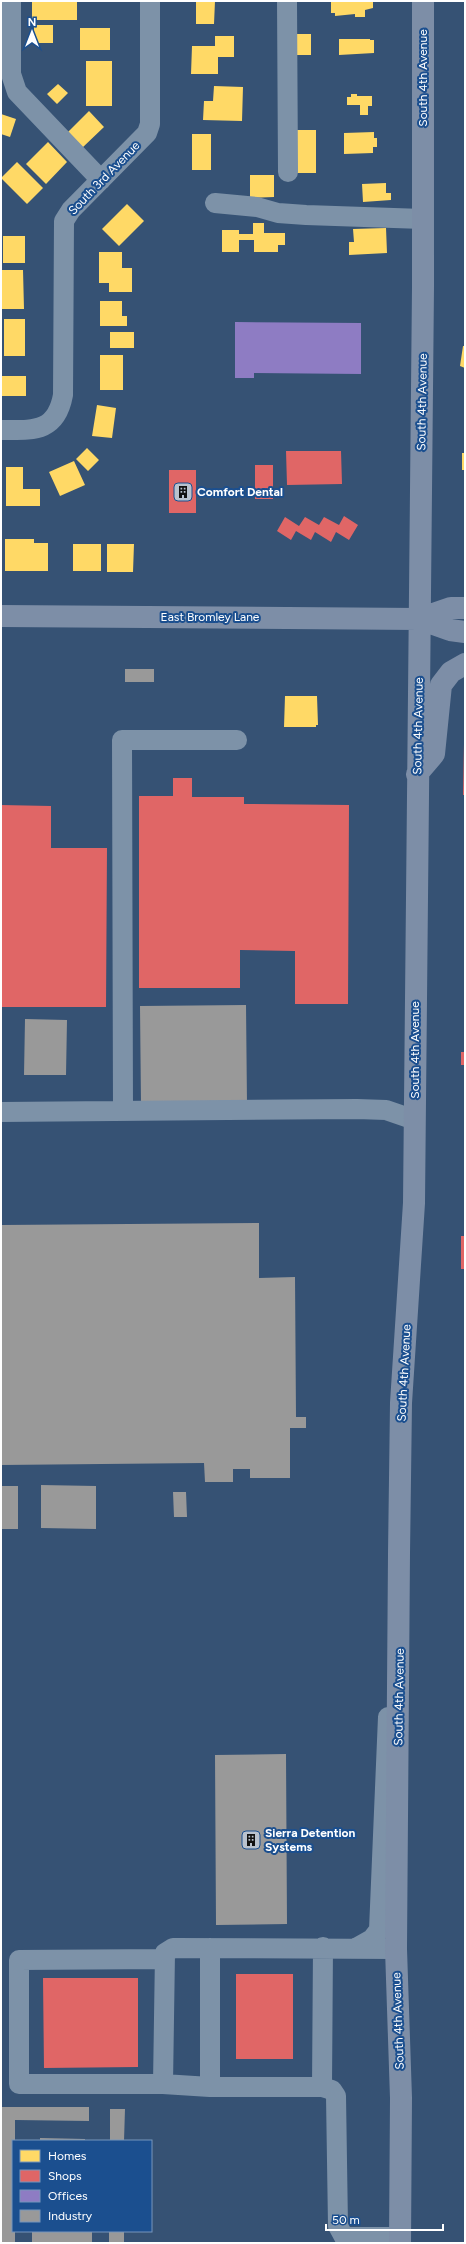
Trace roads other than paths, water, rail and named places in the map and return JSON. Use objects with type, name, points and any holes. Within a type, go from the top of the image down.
[{"type":"main road","name":"South 4th Avenue","points":[[400,2240],[400,2098],[396,1949],[401,1403],[413,1221],[415,1120],[423,219],[423,1]]},
{"type":"main road","name":"East Bromley Lane","points":[[419,619],[451,608],[465,608]]},
{"type":"main road","name":"East Bromley Lane","points":[[1,616],[419,619],[450,630],[465,632]]},
{"type":"main road","points":[[417,774],[434,754],[441,685],[451,672],[465,664]]},
{"type":"street","points":[[11,1],[11,74],[17,92],[101,180]]},
{"type":"street","name":"South 3rd Avenue","points":[[1,430],[25,430],[46,425],[60,409],[63,395],[64,221],[71,210],[144,138],[150,124],[150,1]]},
{"type":"street","points":[[287,1],[288,172]]},
{"type":"street","points":[[215,204],[257,207],[285,214],[423,219]]},
{"type":"street","points":[[123,1111],[122,740],[237,740]]},
{"type":"street","points":[[1,1112],[357,1109],[386,1110],[415,1120]]},
{"type":"street","points":[[356,1948],[372,1939],[379,1930],[390,1685],[399,1667]]},
{"type":"street","points":[[322,2087],[323,1947]]},
{"type":"street","points":[[163,2084],[165,1953],[173,1948],[323,1947],[396,1949]]},
{"type":"street","points":[[210,1948],[210,2087]]},
{"type":"street","points":[[165,1959],[19,1960],[19,2084],[163,2084],[210,2087],[322,2087],[332,2090],[336,2096],[338,2226],[344,2237],[400,2240]]},
{"type":"place","name":"Comfort Dental","points":[[183,492]]},
{"type":"place","name":"Sierra Detention Systems","points":[[251,1840]]}]
